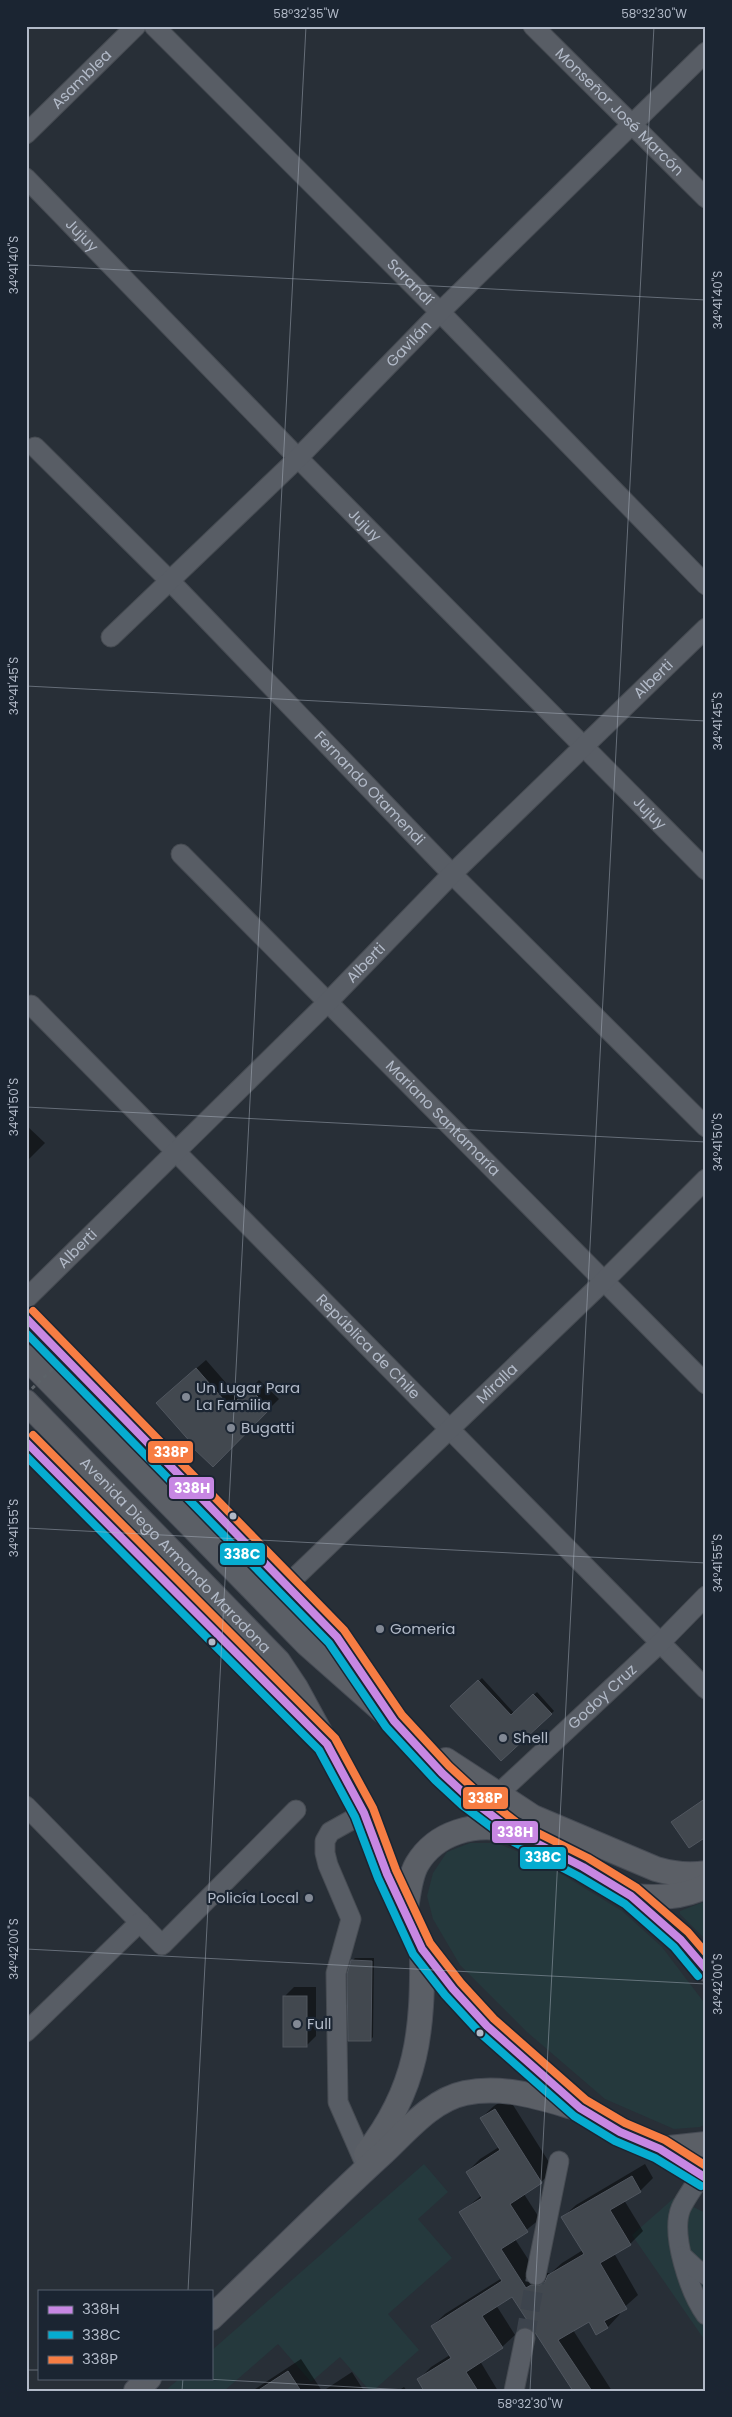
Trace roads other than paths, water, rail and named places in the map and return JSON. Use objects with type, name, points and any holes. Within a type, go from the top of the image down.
[{"type":"main road","name":"Avenida Diego Armando Maradona","points":[[26,1357],[307,1644],[400,1727],[468,1797],[511,1830]]},
{"type":"main road","name":"Avenida Diego Armando Maradona","points":[[26,1402],[278,1661],[327,1744],[364,1813],[387,1874],[422,1949]]},
{"type":"main road","points":[[400,1727],[497,1795],[546,1824],[656,1869],[692,1876],[706,1873]]},
{"type":"main road","points":[[406,1915],[416,1866],[427,1850],[440,1839],[458,1831],[474,1828],[511,1830],[583,1867],[630,1896],[681,1940],[706,1970]]},
{"type":"main road","points":[[630,1896],[657,1898],[684,1894],[706,1886]]},
{"type":"main road","points":[[334,2198],[382,2134],[398,2105],[420,2036],[422,1949]]},
{"type":"main road","points":[[422,1949],[453,1989],[486,2026],[580,2108],[620,2132],[660,2149],[704,2176]]},
{"type":"main road","points":[[212,2317],[334,2198],[431,2109],[463,2094],[480,2091],[513,2092],[580,2108]]},
{"type":"main road","points":[[660,2149],[706,2144]]},
{"type":"main road","points":[[136,2391],[147,2380]]},
{"type":"street","name":"Asamblea","points":[[26,134],[136,26]]},
{"type":"street","name":"Sarandí","points":[[154,26],[440,312],[706,585]]},
{"type":"street","name":"Monseñor José Marcón","points":[[533,26],[706,198]]},
{"type":"street","name":"Gavilán","points":[[111,637],[298,458],[440,312],[706,52]]},
{"type":"street","name":"Jujuy","points":[[26,178],[298,458],[706,870]]},
{"type":"street","name":"Fernando Otamendi","points":[[35,447],[170,581],[452,874],[706,1126]]},
{"type":"street","name":"Alberti","points":[[26,1299],[327,1003],[452,874],[706,628]]},
{"type":"street","name":"Mariano Santamaría","points":[[181,854],[706,1384]]},
{"type":"street","name":"República de Chile","points":[[31,1005],[706,1689]]},
{"type":"street","name":"Miralla","points":[[287,1585],[603,1282],[706,1179]]},
{"type":"street","name":"Avenida Diego Armando Maradona","points":[[26,1318],[337,1637],[400,1727]]},
{"type":"street","name":"Avenida Diego Armando Maradona","points":[[26,1442],[327,1744]]},
{"type":"street","name":"Godoy Cruz","points":[[497,1795],[660,1642],[706,1596]]},
{"type":"street","points":[[26,1806],[162,1945],[296,1810]]},
{"type":"street","points":[[363,2159],[338,2102],[336,1973],[337,1963],[351,1926],[351,1919],[328,1865],[325,1847],[330,1832],[364,1813]]},
{"type":"street","points":[[26,2032],[140,1922]]},
{"type":"street","points":[[536,2275],[559,2161]]},
{"type":"street","points":[[704,2176],[681,2208],[679,2219],[682,2256],[694,2297],[706,2315]]},
{"type":"street","points":[[682,2256],[706,2275]]},
{"type":"street","points":[[514,2391],[524,2338]]},
{"type":"tunnel","points":[[525,2338],[536,2275]]},
{"type":"place","name":"Un Lugar Para La Familia","points":[[186,1397]]},
{"type":"place","name":"Bugatti","points":[[231,1428]]},
{"type":"place","name":"Gomeria","points":[[380,1629]]},
{"type":"place","name":"Shell","points":[[503,1738]]},
{"type":"place","name":"Policía Local","points":[[309,1898]]},
{"type":"place","name":"Full","points":[[297,2024]]}]
